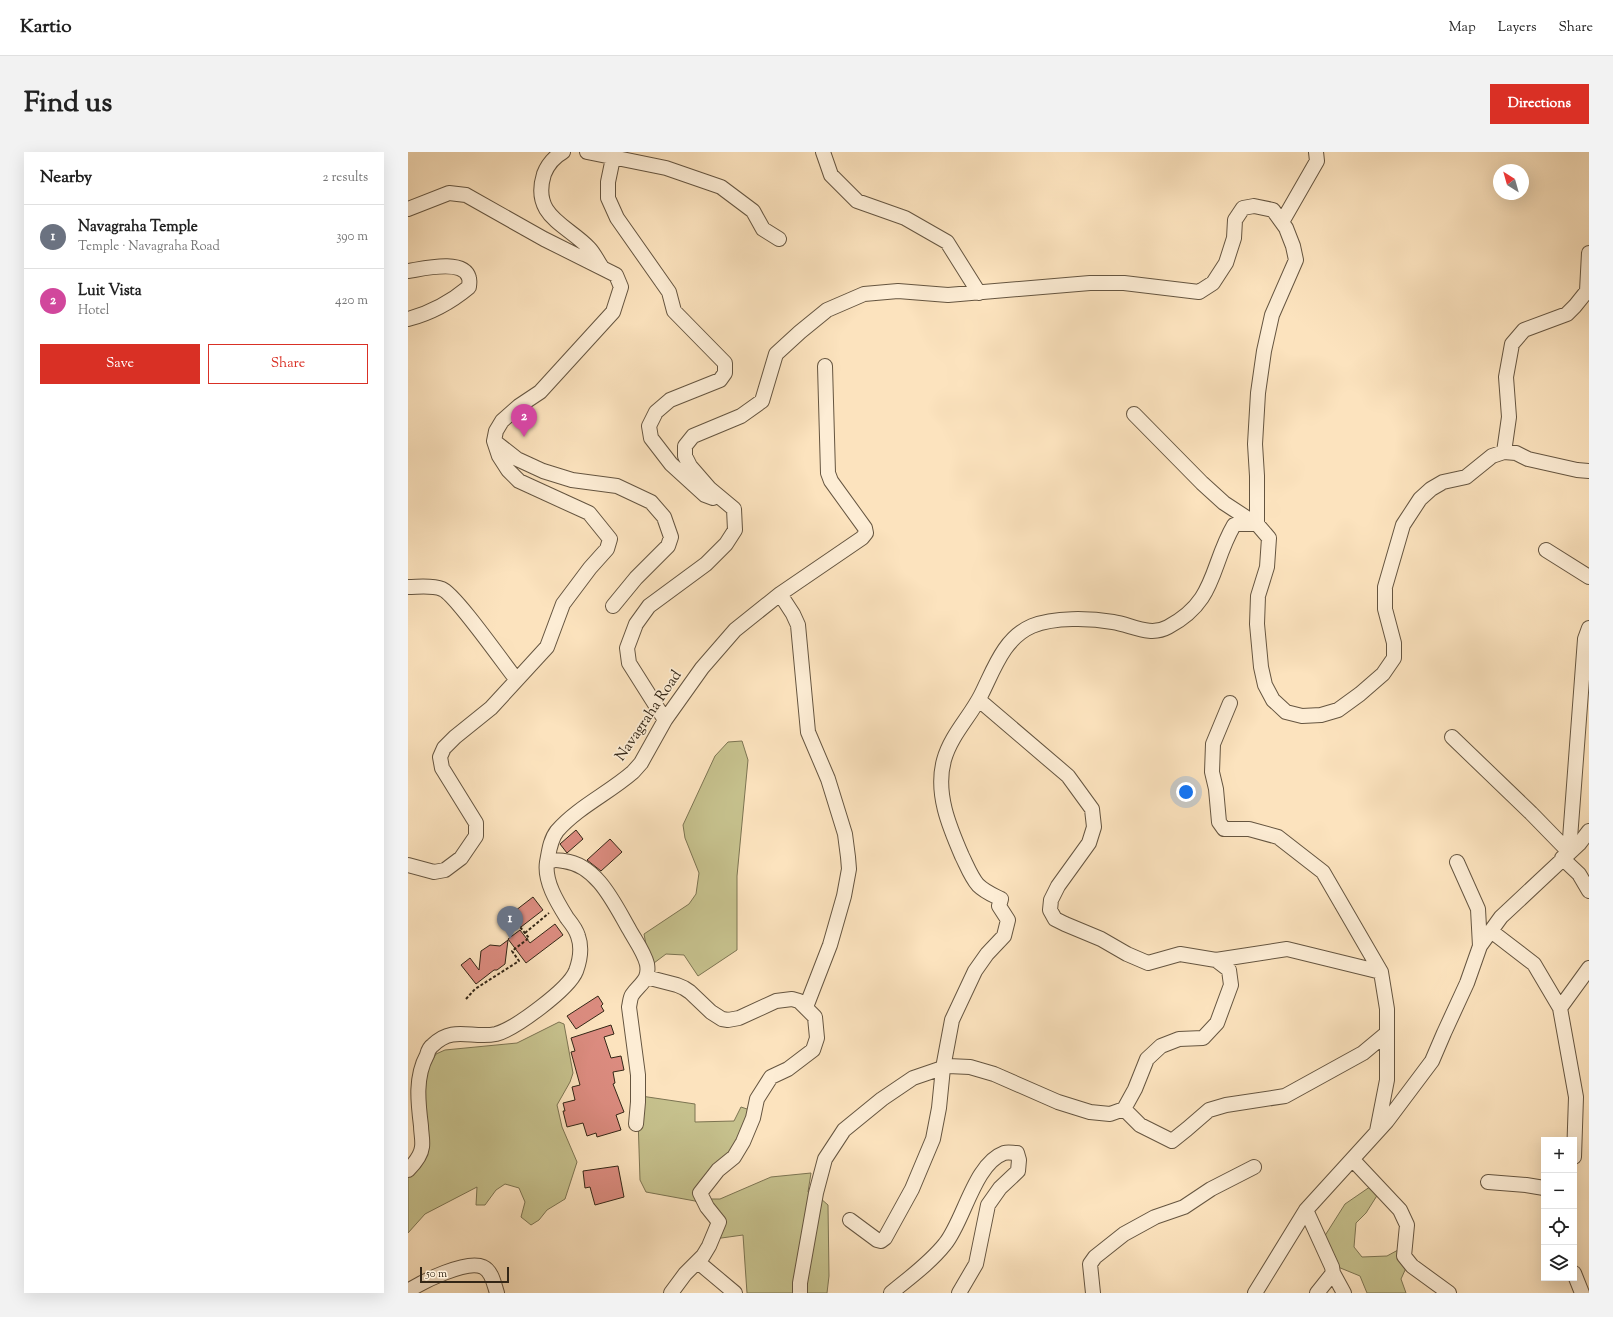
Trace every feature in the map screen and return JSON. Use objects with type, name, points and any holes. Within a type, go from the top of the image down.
[{"type":"street","points":[[563,152],[556,156],[547,167],[544,174],[540,196],[544,208],[554,220],[590,249],[601,266]]},
{"type":"street","points":[[587,152],[666,168],[721,187],[753,211],[764,229],[779,240]]},
{"type":"street","points":[[823,152],[831,175],[857,201],[905,218],[948,242],[979,293]]},
{"type":"street","points":[[1282,222],[1318,160],[1316,152]]},
{"type":"street","points":[[613,158],[608,182],[608,198],[617,218],[669,292],[674,312],[725,364],[725,373],[720,380],[670,400],[656,412],[649,426],[651,438],[671,464],[687,480],[705,495],[723,501]]},
{"type":"street","points":[[408,209],[449,193],[466,195],[544,239],[601,266],[616,275],[620,287],[613,312],[540,392],[519,406],[502,421],[496,431],[494,440],[499,456],[508,470],[519,480],[589,513],[610,539],[608,549],[590,568],[563,604],[547,647],[490,708],[444,748],[440,757],[442,768],[476,822],[476,836],[461,858],[445,870],[434,872],[408,865]]},
{"type":"street","points":[[664,720],[629,662],[627,648],[636,624],[649,606],[706,564],[726,544],[735,530],[734,509],[710,489],[690,466],[685,456],[685,446],[693,436],[741,416],[762,401],[776,354],[827,310],[864,294],[898,291],[948,294],[979,293],[1090,283],[1124,283],[1198,292],[1213,283],[1226,263],[1234,238],[1235,220],[1243,208],[1254,206],[1273,210],[1286,228],[1293,246],[1296,260],[1272,315],[1264,351],[1258,393],[1255,444],[1257,524]]},
{"type":"street","points":[[1504,452],[1510,417],[1506,377],[1512,344],[1524,330],[1567,314],[1575,306],[1587,291],[1589,253]]},
{"type":"street","points":[[408,271],[440,266],[453,266],[464,271],[469,278],[469,287],[453,300],[435,309],[408,319]]},
{"type":"street","name":"Navagraha Road","points":[[408,1170],[418,1158],[422,1147],[418,1083],[423,1062],[431,1046],[442,1037],[457,1033],[486,1035],[510,1028],[523,1020],[572,980],[579,962],[580,942],[578,935],[559,905],[545,869],[547,854],[556,832],[570,818],[633,772],[641,763],[664,720],[722,643],[735,630],[780,594],[862,538],[866,533],[865,528],[831,481],[828,473],[825,366]]},
{"type":"street","points":[[1134,414],[1202,484],[1224,503],[1257,524],[1269,538],[1267,567],[1258,596],[1257,624],[1261,667],[1265,685],[1273,700],[1286,712],[1302,716],[1321,715],[1338,710],[1360,694],[1383,674],[1394,658],[1394,643],[1385,609],[1385,587],[1403,525],[1420,499],[1431,489],[1443,482],[1466,477],[1492,456],[1504,452],[1516,453],[1528,459],[1577,470],[1589,471]]},
{"type":"street","points":[[494,440],[517,459],[543,471],[572,480],[617,486],[651,502],[664,517],[671,537],[668,546],[636,578],[613,606]]},
{"type":"street","points":[[850,1220],[881,1241],[885,1238],[912,1189],[933,1139],[939,1108],[943,1068],[952,1020],[974,971],[1004,936],[1008,920],[999,906],[1001,899],[985,891],[972,877],[944,809],[941,793],[941,774],[950,744],[979,700],[1006,647],[1020,632],[1045,622],[1078,620],[1114,622],[1148,632],[1158,631],[1169,627],[1198,604],[1208,589],[1228,535],[1234,525],[1257,524]]},
{"type":"street","points":[[1546,550],[1589,577]]},
{"type":"street","points":[[408,587],[427,587],[441,589],[446,592],[462,609],[516,679]]},
{"type":"street","points":[[780,594],[793,614],[798,626],[808,732],[828,779],[845,834],[848,857],[847,882],[830,946],[806,1007]]},
{"type":"street","points":[[1565,855],[1585,639],[1589,628]]},
{"type":"street","points":[[979,700],[1068,776],[1092,809],[1094,827],[1089,843],[1058,886],[1051,900],[1050,910],[1055,918],[1148,963],[1180,954],[1216,960],[1287,948],[1381,972]]},
{"type":"street","points":[[1230,703],[1213,744],[1212,772],[1216,789],[1219,822],[1224,829],[1249,829],[1278,837],[1323,872],[1381,972],[1388,1009],[1387,1080],[1376,1134]]},
{"type":"street","points":[[1452,737],[1531,813],[1565,855],[1589,891]]},
{"type":"street","points":[[1255,1293],[1306,1210],[1376,1134],[1432,1061],[1467,983],[1480,946],[1491,930],[1501,917],[1565,855],[1579,844],[1589,831]]},
{"type":"street","points":[[547,863],[554,859],[570,861],[578,864],[592,874],[610,896],[643,954],[647,965],[646,977],[641,986],[631,996],[629,1007],[638,1075],[636,1124]]},
{"type":"street","points":[[1457,862],[1478,909],[1480,946]]},
{"type":"street","points":[[1491,930],[1534,964],[1560,1008],[1576,1097],[1575,1137]]},
{"type":"street","points":[[800,1293],[800,1283],[816,1194],[826,1159],[844,1130],[882,1099],[913,1078],[948,1066],[970,1067],[994,1074],[1058,1102],[1090,1112],[1110,1114],[1124,1108],[1135,1089],[1147,1059],[1161,1046],[1179,1039],[1203,1038],[1217,1023],[1231,985],[1230,970],[1216,960]]},
{"type":"street","points":[[1560,1008],[1589,968]]},
{"type":"street","points":[[646,977],[684,988],[716,1016],[722,1019],[733,1020],[776,1001],[792,999],[799,1001],[815,1017],[817,1038],[813,1050],[788,1069],[771,1078],[757,1099],[753,1118],[743,1142],[734,1156],[718,1170],[700,1193],[707,1207],[719,1222],[709,1246],[698,1262],[685,1274],[671,1293]]},
{"type":"street","points":[[1124,1108],[1140,1125],[1172,1141],[1187,1130],[1209,1110],[1226,1105],[1285,1096],[1363,1053],[1387,1033]]},
{"type":"street","points":[[891,1293],[946,1244],[976,1185],[990,1163],[1005,1153],[1016,1153],[1019,1160],[1018,1171],[1000,1188],[988,1205],[976,1264],[959,1293]]},
{"type":"street","points":[[1353,1160],[1400,1210],[1407,1225],[1404,1256],[1412,1266],[1449,1293]]},
{"type":"street","points":[[1093,1293],[1090,1264],[1095,1257],[1106,1248],[1124,1234],[1155,1217],[1184,1207],[1211,1189],[1254,1167]]},
{"type":"street","points":[[1488,1182],[1541,1188]]},
{"type":"street","points":[[1306,1210],[1332,1267],[1332,1273],[1344,1293]]},
{"type":"street","points":[[698,1262],[735,1293]]},
{"type":"street","points":[[408,1291],[443,1273],[470,1266],[482,1266],[491,1274],[497,1293]]},
{"type":"street","points":[[1317,1293],[1332,1273]]},
{"type":"street","points":[[1577,1280],[1582,1293]]},
{"type":"path","points":[[525,933],[559,905]]},
{"type":"path","points":[[466,999],[475,989],[519,961],[512,951],[529,938],[520,927]]},
{"type":"shaded area","points":[[742,741],[748,760],[737,876],[737,950],[698,976],[684,955],[666,954],[650,966],[644,934],[689,904],[696,894],[699,873],[685,838],[683,825],[715,756],[728,742]]},
{"type":"shaded area","points":[[559,1022],[564,1024],[573,1073],[570,1082],[557,1105],[562,1127],[577,1162],[565,1199],[547,1210],[539,1220],[531,1225],[521,1217],[525,1202],[519,1188],[505,1184],[496,1190],[485,1205],[476,1205],[477,1187],[425,1214],[408,1233],[408,1169],[422,1161],[424,1075],[436,1054],[445,1050],[517,1043]]},
{"type":"shaded area","points":[[641,1096],[695,1104],[695,1122],[734,1121],[741,1107],[750,1110],[740,1143],[704,1199],[720,1199],[771,1177],[811,1173],[808,1192],[820,1198],[828,1205],[829,1276],[827,1293],[747,1293],[743,1235],[707,1240],[712,1216],[695,1201],[646,1192],[640,1180],[638,1118]]},
{"type":"shaded area","points":[[1377,1182],[1378,1194],[1366,1213],[1356,1223],[1354,1247],[1362,1257],[1387,1256],[1398,1250],[1406,1268],[1401,1279],[1406,1293],[1367,1293],[1360,1276],[1338,1267],[1319,1245],[1345,1204]]},
{"type":"building","points":[[576,830],[583,839],[567,853],[560,844]]},
{"type":"building","points":[[610,839],[622,852],[601,871],[587,860]]},
{"type":"building","points":[[533,897],[543,910],[521,927],[511,914]]},
{"type":"building","points":[[555,924],[563,935],[526,963],[508,939],[520,930],[530,943]]},
{"type":"building","points":[[508,940],[505,964],[497,970],[494,970],[476,984],[461,965],[470,958],[479,970],[481,951],[490,945],[500,946]]},
{"type":"building","points":[[598,996],[603,1004],[601,1006],[604,1011],[576,1029],[567,1016]]},
{"type":"building","points":[[611,1025],[614,1034],[604,1037],[611,1058],[621,1056],[624,1070],[613,1072],[615,1083],[613,1084],[624,1112],[616,1115],[621,1130],[597,1137],[596,1133],[587,1136],[583,1123],[567,1127],[563,1111],[565,1111],[563,1103],[575,1100],[572,1087],[580,1085],[571,1052],[575,1051],[571,1038]]},
{"type":"building","points":[[618,1166],[624,1197],[595,1205],[590,1187],[585,1188],[583,1171]]},
{"type":"place","name":"Luit Vista","points":[[524,437]]},
{"type":"place","name":"Navagraha Temple","points":[[510,939]]}]
